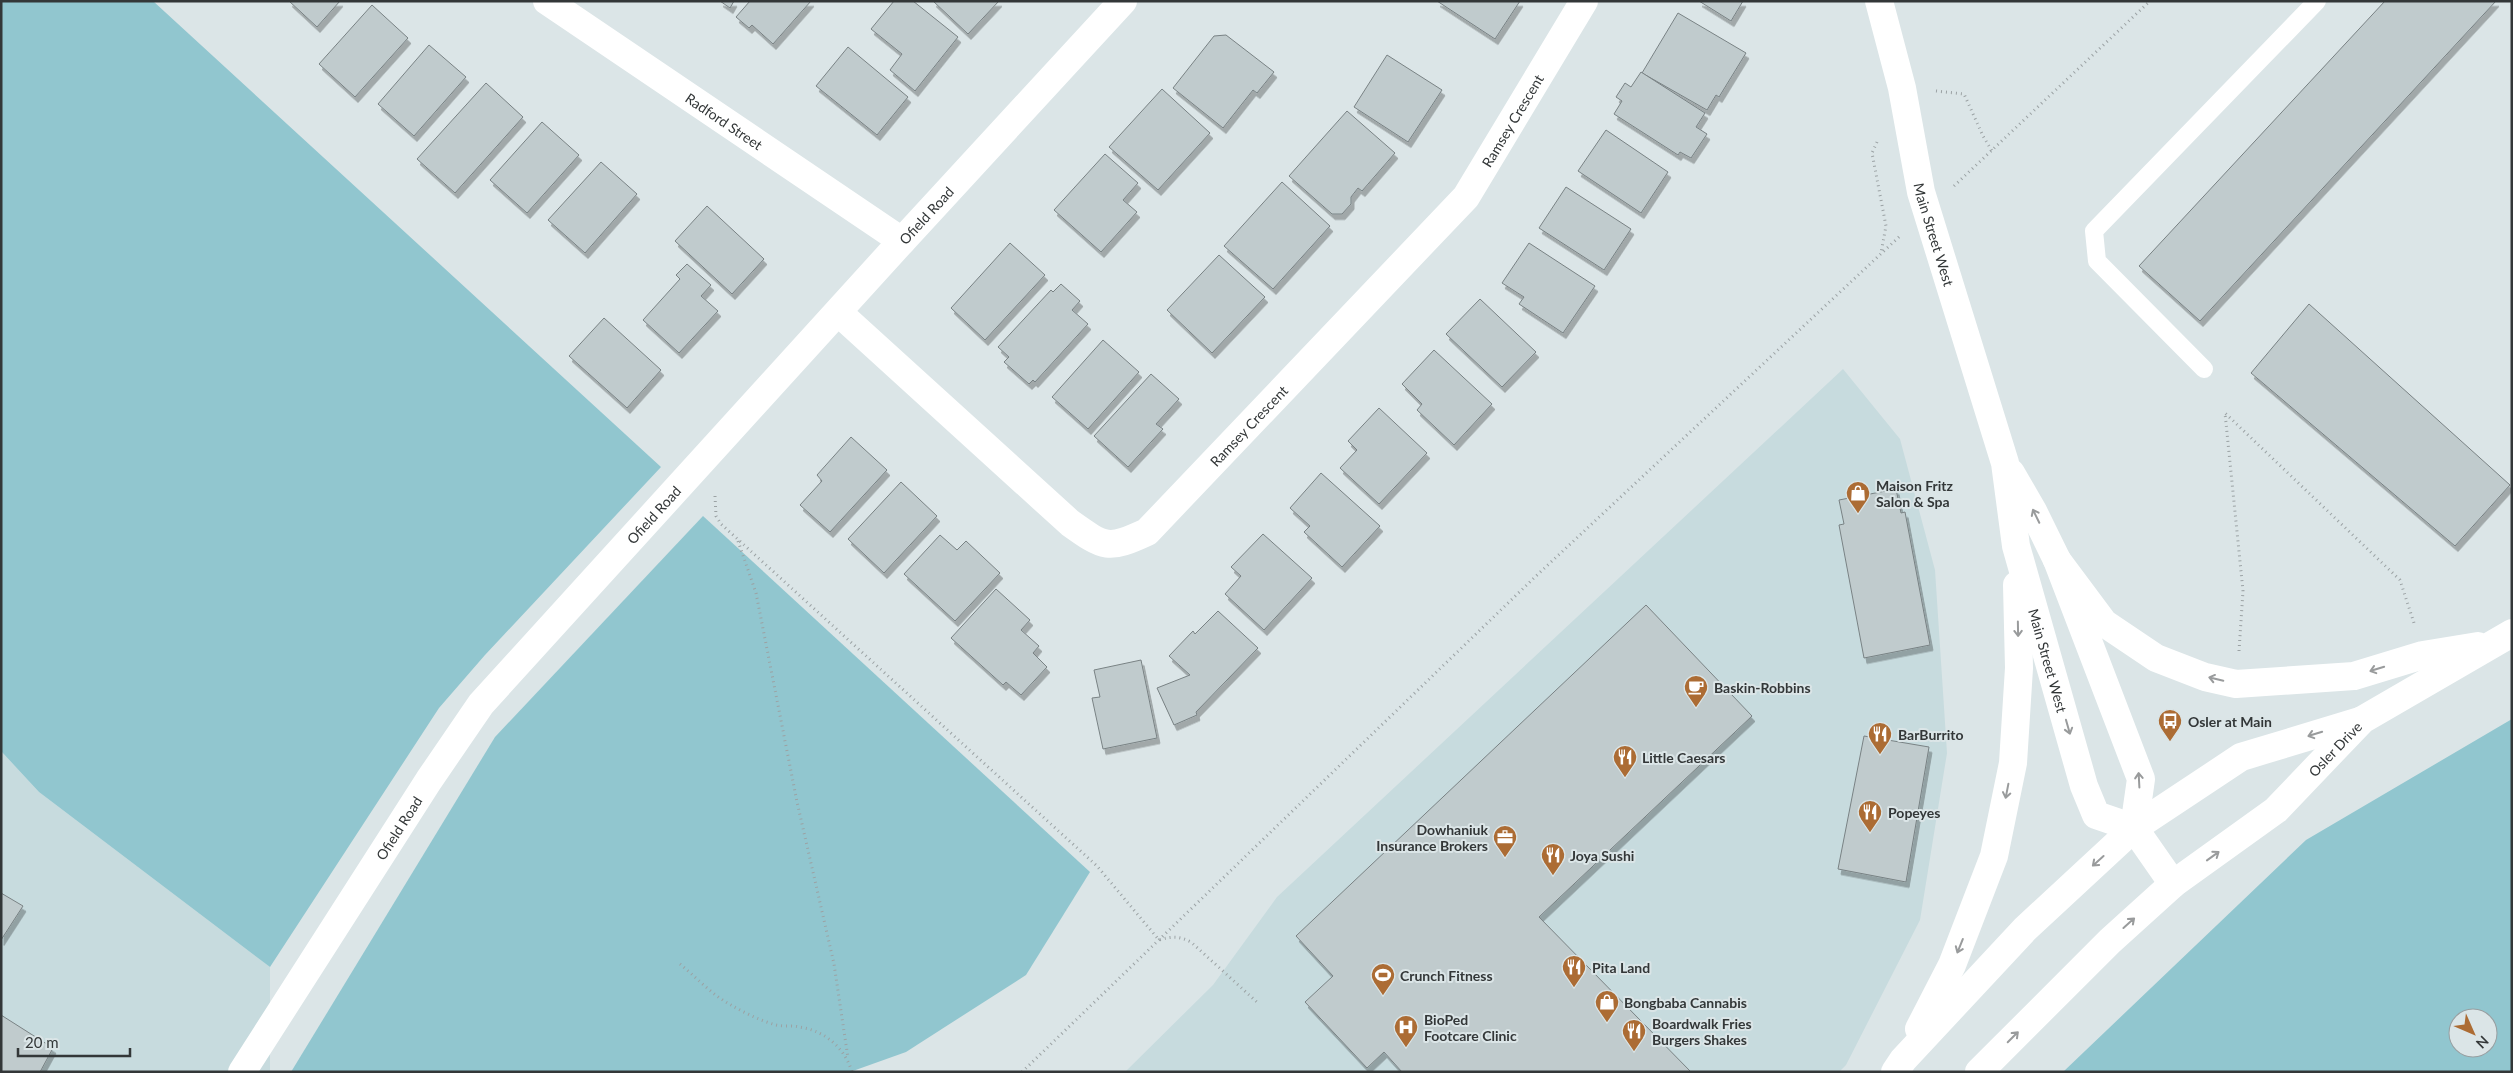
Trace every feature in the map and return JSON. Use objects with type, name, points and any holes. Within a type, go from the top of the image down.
[{"type":"main road","name":"Radford Street","points":[[547,1],[902,241]]},
{"type":"main road","name":"Ofield Road","points":[[242,1072],[429,780],[481,704],[1123,1]]},
{"type":"main road","name":"Ramsey Crescent","points":[[839,313],[1070,523],[1096,542],[1121,544],[1147,532],[1466,197],[1584,1]]},
{"type":"main road","name":"Main Street West","points":[[1880,1],[1902,88],[1923,200],[2005,463],[2016,546],[2084,786],[2096,815],[2134,828],[2141,778],[2058,560],[2033,510],[2005,463]]},
{"type":"main road","points":[[1899,1066],[1952,965],[1994,856],[2013,763],[2019,668],[2016,546]]},
{"type":"main road","points":[[2058,560],[2104,622],[2156,658],[2205,677],[2236,684],[2354,676],[2423,655],[2504,638]]},
{"type":"main road","name":"Osler Drive","points":[[2173,884],[2276,810],[2362,720],[2504,638]]},
{"type":"main road","points":[[1899,1066],[2025,929],[2134,828],[2241,757],[2362,720]]},
{"type":"main road","points":[[1978,1072],[2110,941],[2173,884],[2134,828]]},
{"type":"lane","points":[[2204,369],[2098,261],[2094,231],[2317,1]]},
{"type":"path","points":[[1987,156],[2150,1]]},
{"type":"path","points":[[1964,94],[1992,151]]},
{"type":"path","points":[[1022,1072],[1535,577],[1881,253],[1886,226],[1872,153]]},
{"type":"path","points":[[2238,653],[2244,592],[2225,413],[2400,580],[2423,655]]},
{"type":"path","points":[[707,456],[716,500],[716,516],[737,539],[1097,866],[1160,940]]},
{"type":"path","points":[[737,539],[756,593],[796,802],[834,964],[848,1058],[852,1072]]},
{"type":"path","points":[[1160,940],[1172,936],[1181,937],[1191,942],[1258,1003]]},
{"type":"path","points":[[680,964],[728,1004],[763,1021],[780,1026],[800,1027],[820,1033],[834,1043],[848,1058]]},
{"type":"shaded area","points":[[1,1],[153,1],[661,467],[485,655],[439,708],[270,967],[39,792],[1,751]]},
{"type":"shaded area","points":[[1843,369],[1900,439],[1935,570],[1947,753],[1920,920],[1846,1065],[1839,1072],[1125,1072],[1213,985],[1277,897]]},
{"type":"shaded area","points":[[703,516],[1090,872],[1026,975],[906,1052],[850,1072],[291,1072],[495,737]]},
{"type":"shaded area","points":[[2512,719],[2512,1072],[2063,1072],[2306,840]]},
{"type":"shaded area","points":[[1,751],[39,792],[270,967],[270,1072],[1,1072]]},
{"type":"building","points":[[289,1],[340,1],[317,27]]},
{"type":"building","points":[[720,1],[734,1],[730,8]]},
{"type":"building","points":[[750,1],[811,1],[773,44],[752,25],[749,28],[736,17]]},
{"type":"building","points":[[894,1],[913,1],[958,37],[915,91],[890,70],[902,54],[871,29]]},
{"type":"building","points":[[933,1],[999,1],[968,34]]},
{"type":"building","points":[[1437,1],[1520,1],[1495,39]]},
{"type":"building","points":[[1699,1],[1743,1],[1731,21]]},
{"type":"building","points":[[2385,1],[2496,1],[2200,321],[2139,266]]},
{"type":"building","points":[[372,5],[408,38],[355,97],[319,64]]},
{"type":"building","points":[[1678,13],[1746,53],[1719,97],[1716,95],[1707,110],[1642,73]]},
{"type":"building","points":[[1226,35],[1274,72],[1257,93],[1253,90],[1223,128],[1173,88],[1214,36]]},
{"type":"building","points":[[429,45],[466,77],[414,136],[378,104]]},
{"type":"building","points":[[848,47],[908,97],[877,135],[816,86]]},
{"type":"building","points":[[1387,55],[1442,90],[1408,142],[1354,107]]},
{"type":"building","points":[[1641,72],[1705,113],[1696,127],[1707,134],[1691,158],[1680,152],[1678,155],[1614,114],[1622,101],[1616,97],[1625,83],[1631,87]]},
{"type":"building","points":[[486,83],[523,117],[455,193],[417,159]]},
{"type":"building","points":[[1162,89],[1210,133],[1158,190],[1109,147]]},
{"type":"building","points":[[1347,111],[1395,153],[1362,191],[1358,188],[1351,197],[1351,204],[1342,214],[1332,214],[1289,176]]},
{"type":"building","points":[[542,122],[579,155],[527,213],[490,180]]},
{"type":"building","points":[[1606,130],[1668,172],[1641,213],[1578,171]]},
{"type":"building","points":[[1105,154],[1138,183],[1123,200],[1137,212],[1101,252],[1054,210]]},
{"type":"building","points":[[601,162],[637,194],[585,253],[548,220]]},
{"type":"building","points":[[1282,182],[1330,226],[1273,289],[1224,246]]},
{"type":"building","points":[[1566,187],[1631,229],[1604,270],[1539,228]]},
{"type":"building","points":[[707,206],[764,259],[732,294],[675,241]]},
{"type":"building","points":[[1010,243],[1045,275],[985,340],[951,308]]},
{"type":"building","points":[[1529,243],[1595,286],[1563,333],[1519,304],[1524,297],[1502,283]]},
{"type":"building","points":[[1219,255],[1265,297],[1212,353],[1167,310]]},
{"type":"building","points":[[687,264],[711,285],[701,296],[718,311],[679,353],[643,320],[680,279],[676,275]]},
{"type":"building","points":[[1061,284],[1080,301],[1072,310],[1088,324],[1035,382],[1033,380],[1029,384],[1004,362],[1009,357],[998,347],[1051,290],[1053,292]]},
{"type":"building","points":[[1480,299],[1536,352],[1502,387],[1446,334]]},
{"type":"building","points":[[2309,304],[2510,485],[2455,546],[2251,373]]},
{"type":"building","points":[[604,318],[661,370],[627,408],[569,356]]},
{"type":"building","points":[[1103,340],[1139,372],[1088,429],[1052,397]]},
{"type":"building","points":[[1434,350],[1492,404],[1454,445],[1417,410],[1422,404],[1402,384]]},
{"type":"building","points":[[1151,374],[1179,399],[1156,424],[1163,429],[1128,467],[1094,436]]},
{"type":"building","points":[[1379,408],[1427,453],[1379,504],[1340,468],[1357,450],[1348,441]]},
{"type":"building","points":[[851,437],[887,470],[830,532],[800,505],[822,481],[817,475]]},
{"type":"building","points":[[1321,473],[1380,526],[1342,567],[1304,532],[1310,526],[1290,508]]},
{"type":"building","points":[[901,482],[937,516],[884,573],[848,539]]},
{"type":"building","points":[[1896,489],[1901,513],[1905,512],[1930,645],[1864,658],[1839,525],[1844,524],[1839,500]]},
{"type":"building","points":[[1263,534],[1312,578],[1264,630],[1225,594],[1241,576],[1231,567]]},
{"type":"building","points":[[940,535],[957,550],[966,541],[1000,573],[955,621],[904,574]]},
{"type":"building","points":[[996,589],[1030,620],[1021,630],[1039,646],[1033,653],[1047,667],[1021,695],[1006,682],[1003,685],[951,638]]},
{"type":"building","points":[[1646,605],[1752,716],[1539,917],[1691,1072],[1402,1072],[1384,1052],[1367,1068],[1305,1002],[1333,976],[1296,936]]},
{"type":"building","points":[[1218,611],[1258,648],[1196,712],[1197,715],[1174,725],[1157,688],[1190,675],[1169,656],[1193,631],[1195,634]]},
{"type":"building","points":[[1141,660],[1157,738],[1103,749],[1092,698],[1100,697],[1094,670]]},
{"type":"building","points":[[1864,736],[1929,747],[1906,882],[1838,869]]},
{"type":"building","points":[[1,893],[23,906],[1,940]]},
{"type":"building","points":[[1,1015],[53,1048],[40,1072],[1,1072]]},
{"type":"place","name":"Maison Fritz Salon & Spa","points":[[1858,514]]},
{"type":"place","name":"Baskin-Robbins","points":[[1696,708]]},
{"type":"place","name":"Osler at Main","points":[[2170,742]]},
{"type":"place","name":"BarBurrito","points":[[1880,755]]},
{"type":"place","name":"Little Caesars","points":[[1625,778]]},
{"type":"place","name":"Popeyes","points":[[1870,833]]},
{"type":"place","name":"Dowhaniuk Insurance Brokers","points":[[1505,858]]},
{"type":"place","name":"Joya Sushi","points":[[1553,876]]},
{"type":"place","name":"Pita Land","points":[[1574,988]]},
{"type":"place","name":"Crunch Fitness","points":[[1383,996]]},
{"type":"place","name":"Bongbaba Cannabis","points":[[1607,1023]]},
{"type":"place","name":"BioPed Footcare Clinic","points":[[1406,1048]]},
{"type":"place","name":"Boardwalk Fries Burgers Shakes","points":[[1634,1052]]}]
